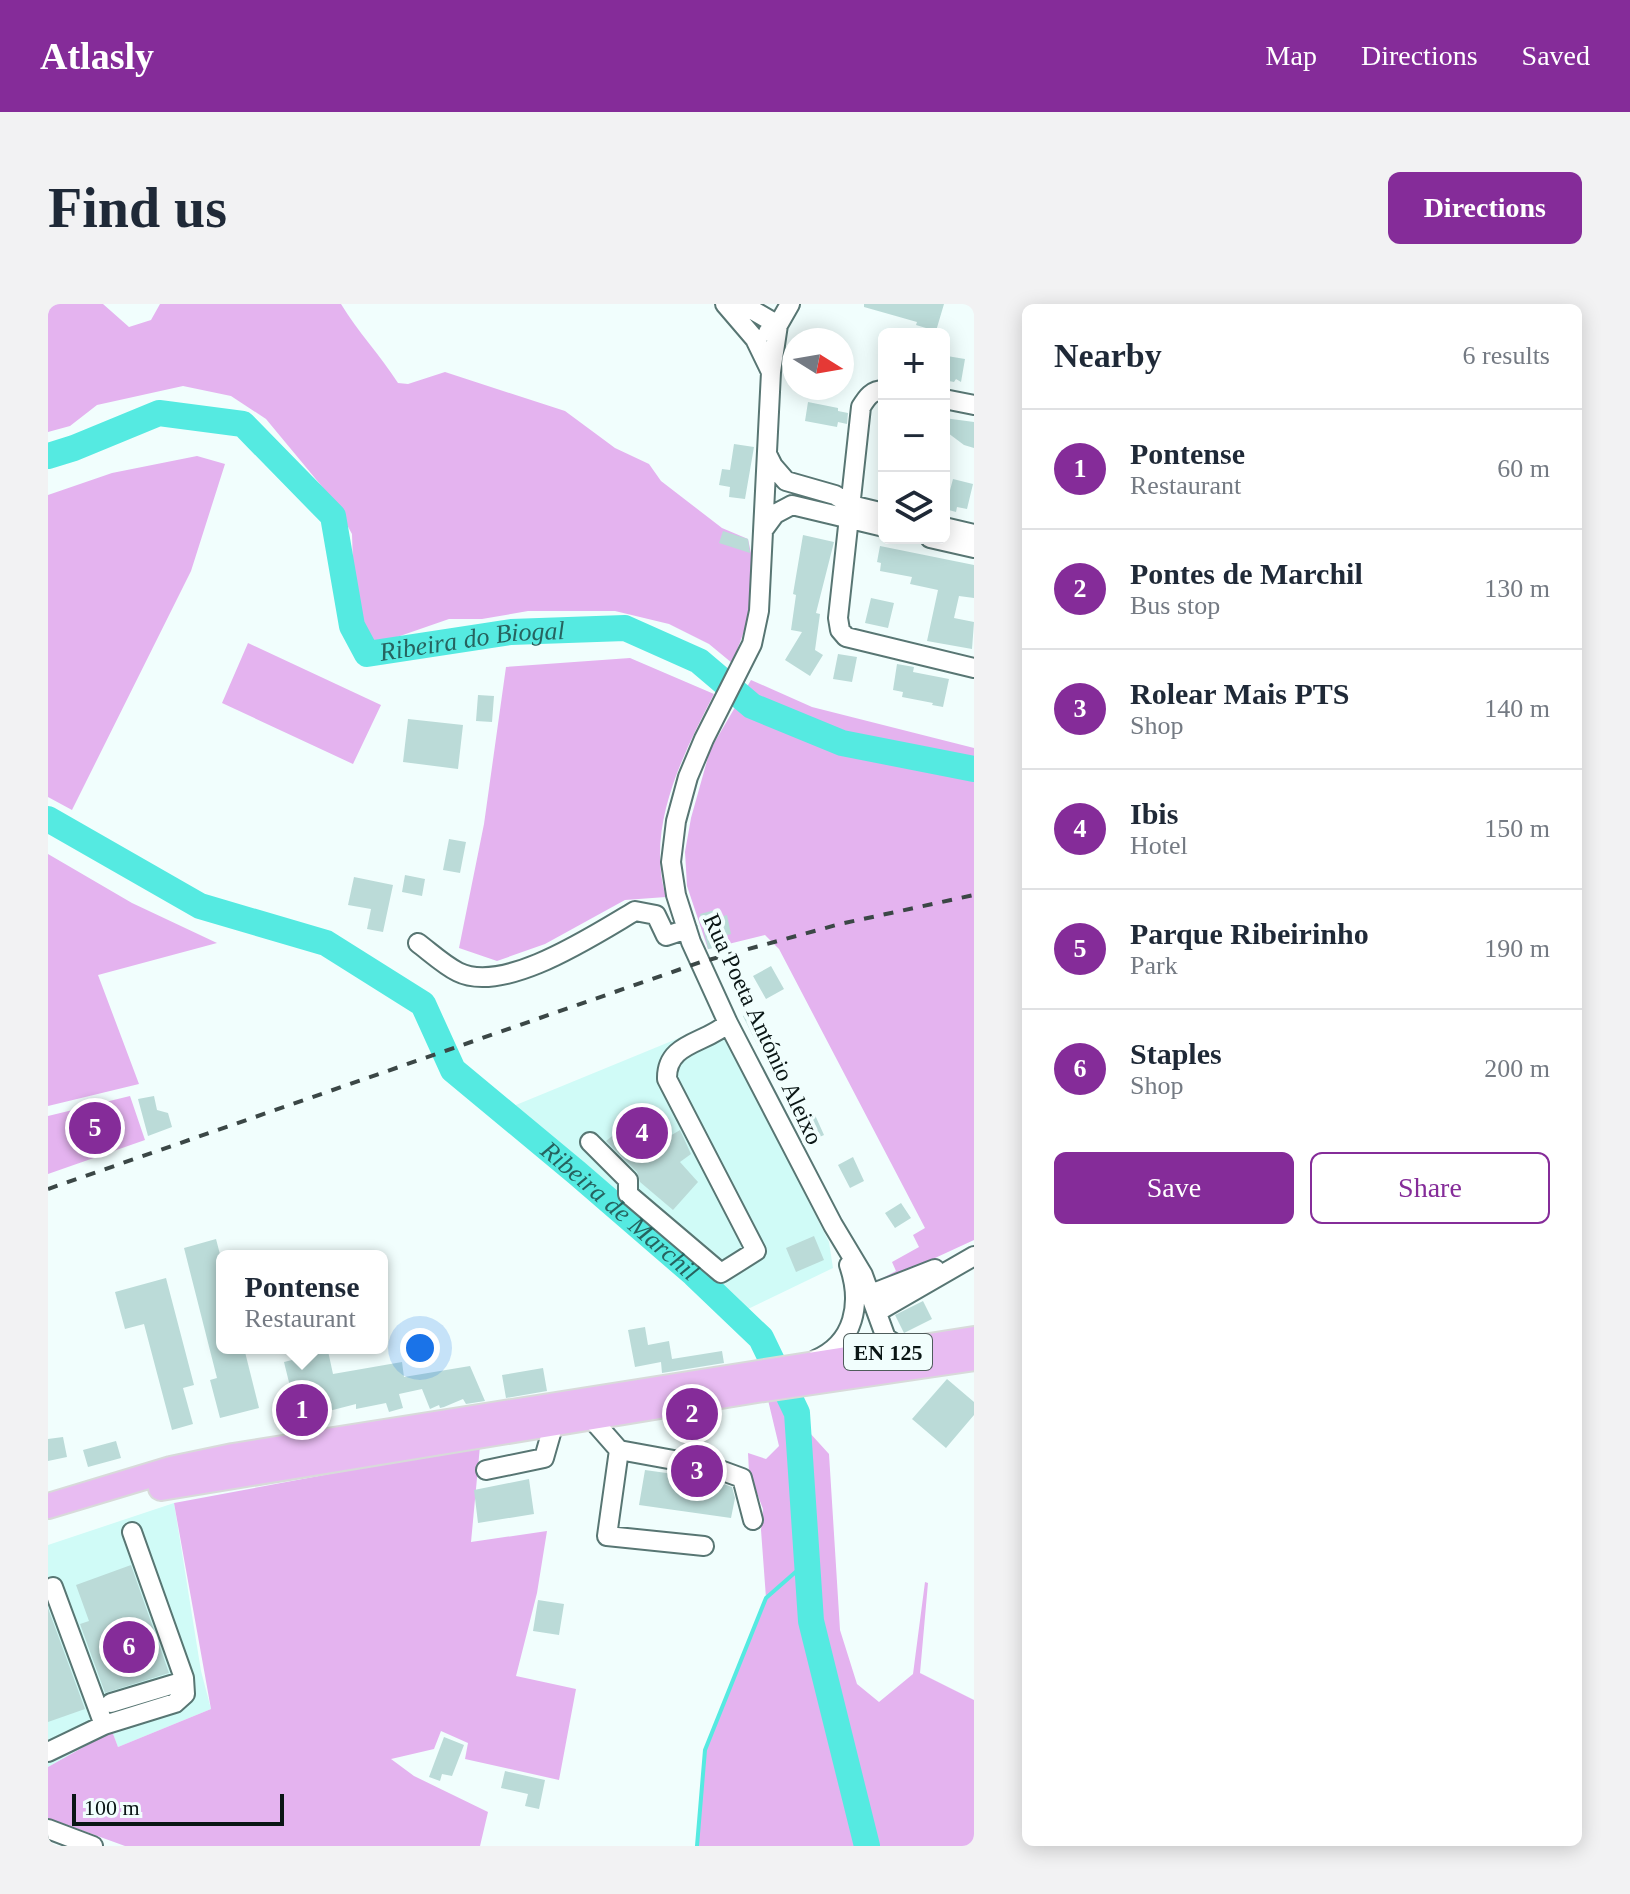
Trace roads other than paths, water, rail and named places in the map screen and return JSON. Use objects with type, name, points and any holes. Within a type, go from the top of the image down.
[{"type":"main road","name":"EN 125","points":[[802,1374],[912,1348],[974,1339]]},
{"type":"main road","points":[[48,1506],[171,1469],[233,1456],[802,1374],[974,1358]]},
{"type":"main road","points":[[48,1523],[170,1485],[590,1417],[756,1381]]},
{"type":"street","name":"Rua Poeta António Aleixo","points":[[725,304],[755,339],[771,372],[768,493],[759,611],[752,644],[693,764],[676,821],[671,862],[676,895],[687,929],[728,1023],[874,1303],[886,1338],[912,1348]]},
{"type":"street","points":[[742,304],[778,325]]},
{"type":"street","points":[[771,372],[778,325],[790,304]]},
{"type":"street","points":[[755,339],[778,325]]},
{"type":"street","points":[[878,390],[867,396],[861,407],[855,471],[845,519],[838,618],[840,630],[846,637],[974,668]]},
{"type":"street","points":[[949,400],[974,405]]},
{"type":"street","points":[[767,453],[786,481],[831,494],[844,489],[855,471]]},
{"type":"street","points":[[768,493],[779,488],[799,486]]},
{"type":"street","points":[[768,493],[792,505],[878,526]]},
{"type":"street","points":[[831,494],[845,519]]},
{"type":"street","points":[[764,529],[775,514],[792,505]]},
{"type":"street","points":[[845,519],[878,514]]},
{"type":"street","points":[[950,528],[974,534]]},
{"type":"street","points":[[950,543],[974,548]]},
{"type":"street","points":[[418,943],[459,973],[485,978],[511,975],[635,911],[656,915],[666,936],[687,929]]},
{"type":"street","points":[[590,1142],[628,1180],[628,1194],[721,1273],[756,1251],[667,1079],[666,1064],[675,1053],[721,1030],[728,1023]]},
{"type":"street","name":"Rua Poeta António Aleixo","points":[[802,1374],[839,1344],[853,1320],[854,1282],[833,1225]]},
{"type":"street","points":[[874,1303],[974,1254]]},
{"type":"street","points":[[590,1417],[619,1450],[712,1467],[742,1478],[753,1520]]},
{"type":"street","points":[[486,1470],[544,1458],[554,1423]]},
{"type":"street","points":[[619,1450],[607,1536],[704,1546]]},
{"type":"street","points":[[48,1752],[104,1725],[175,1703],[185,1694],[184,1681],[132,1532]]},
{"type":"street","points":[[53,1587],[104,1725]]},
{"type":"street","points":[[111,1703],[184,1681]]},
{"type":"street","points":[[48,1829],[93,1846]]},
{"type":"waterway","name":"Ribeira do Biogal","points":[[48,456],[159,413],[243,424],[333,516],[352,626],[367,654],[511,632],[625,628],[699,661],[752,706],[842,743],[974,769]]},
{"type":"waterway","name":"Ribeira de Marchil","points":[[48,819],[200,906],[326,943],[423,1004],[453,1070],[694,1274],[761,1338],[797,1413],[811,1621],[867,1846]]},
{"type":"waterway","points":[[697,1846],[705,1750],[766,1598],[807,1562]]},
{"type":"railway","points":[[48,1189],[701,962],[840,924],[974,895]]},
{"type":"place","name":"Parque Ribeirinho","points":[[95,1128]]},
{"type":"place","name":"Ibis","points":[[642,1133]]},
{"type":"place","name":"Pontense","points":[[302,1410]]},
{"type":"place","name":"Pontes de Marchil","points":[[692,1414]]},
{"type":"place","name":"Rolear Mais PTS","points":[[697,1471]]},
{"type":"place","name":"Staples","points":[[129,1647]]}]
